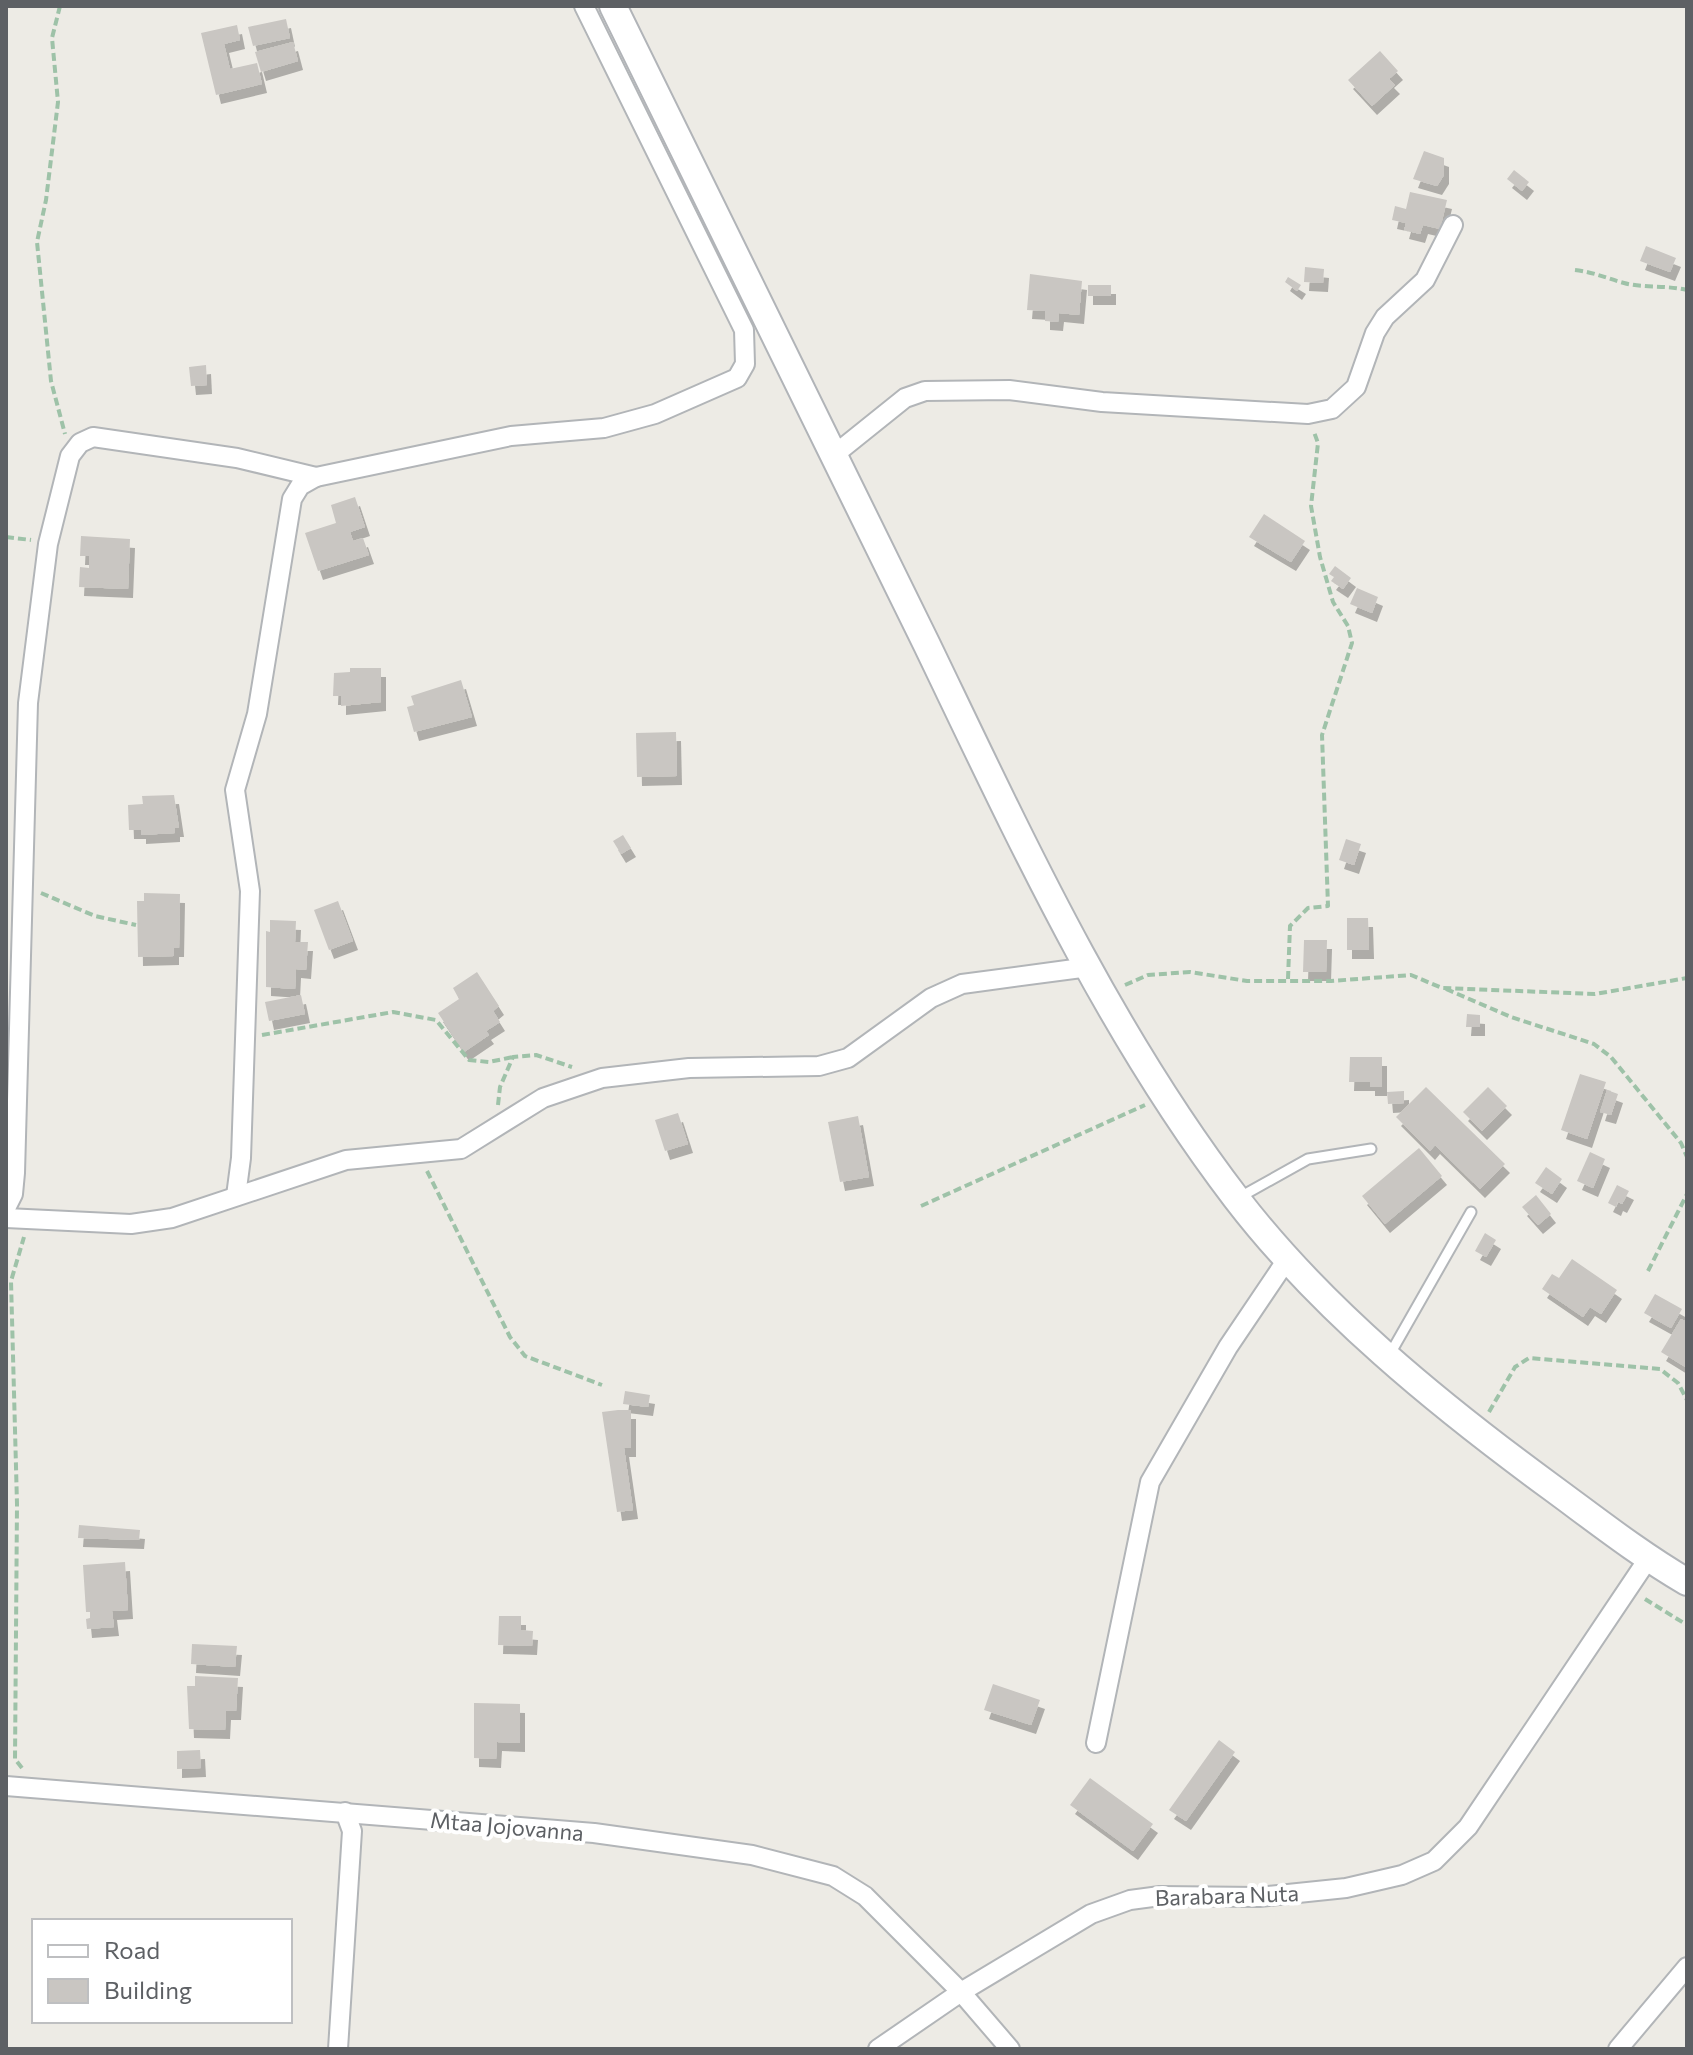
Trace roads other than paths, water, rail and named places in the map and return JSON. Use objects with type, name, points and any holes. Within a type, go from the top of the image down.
[{"type":"main road","points":[[613,6],[977,748],[1089,967],[1165,1096],[1237,1199],[1288,1258],[1388,1357],[1475,1429],[1648,1559],[1687,1582]]},
{"type":"street","points":[[236,1196],[241,1158],[250,891],[235,790],[257,714],[292,499],[300,486],[316,477],[511,436],[604,428],[655,414],[737,378],[745,364],[744,330],[584,6]]},
{"type":"street","points":[[834,455],[905,398],[925,391],[1009,390],[1102,402],[1308,414],[1332,409],[1356,387],[1375,333],[1385,317],[1425,280],[1453,225]]},
{"type":"street","points":[[6,1208],[13,1194],[15,1173],[28,703],[48,544],[70,456],[80,443],[93,437],[237,458],[316,477]]},
{"type":"street","points":[[6,1218],[131,1224],[172,1218],[346,1160],[461,1149],[543,1098],[602,1078],[689,1068],[819,1066],[848,1058],[931,998],[962,984],[1089,967]]},
{"type":"street","points":[[1096,1743],[1150,1482],[1228,1347],[1288,1258]]},
{"type":"street","name":"Barabara Nuta","points":[[878,2049],[961,1992],[1091,1914],[1130,1900],[1160,1896],[1259,1897],[1346,1888],[1402,1875],[1434,1861],[1468,1827],[1648,1559]]},
{"type":"street","name":"Mtaa Jojovanna","points":[[6,1786],[594,1833],[752,1855],[833,1876],[865,1896],[961,1992],[1010,2049]]},
{"type":"street","points":[[338,2049],[352,1831],[345,1812]]},
{"type":"street","points":[[1618,2049],[1687,1967]]},
{"type":"lane","points":[[1237,1199],[1308,1159],[1371,1149]]},
{"type":"lane","points":[[1388,1357],[1471,1212]]}]
